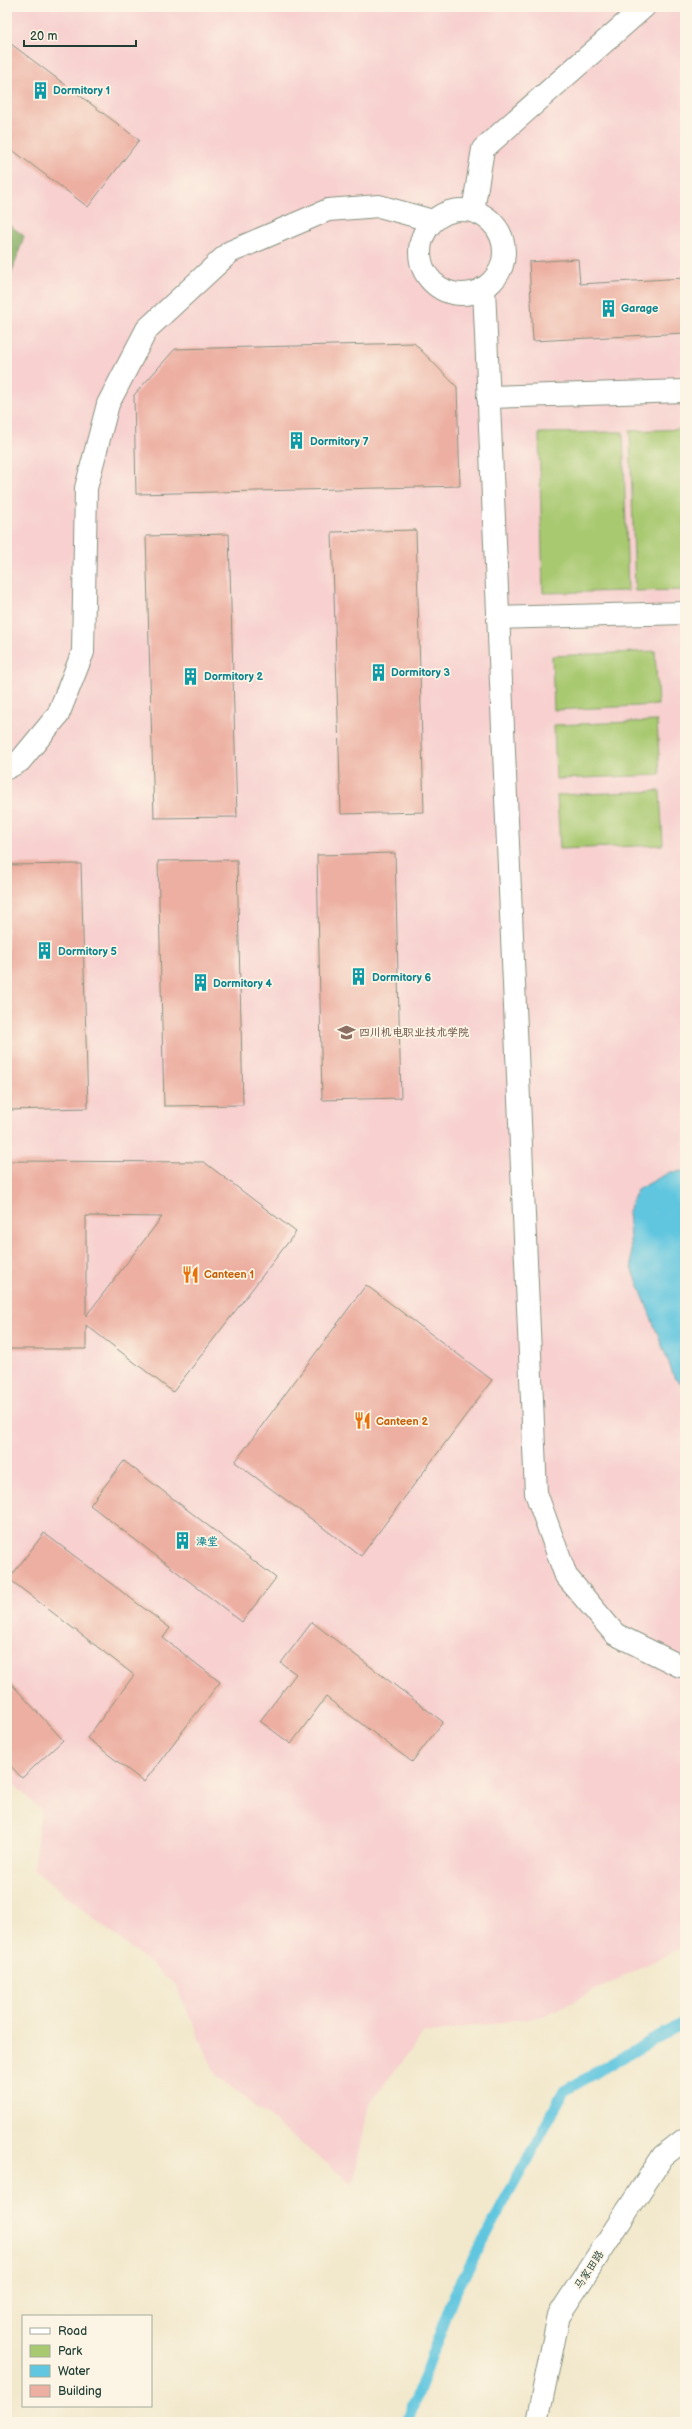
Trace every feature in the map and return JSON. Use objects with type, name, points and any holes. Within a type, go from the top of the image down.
[{"type":"street","points":[[473,211],[483,149],[644,7]]},
{"type":"street","points":[[7,768],[20,761],[58,715],[83,652],[86,488],[108,404],[147,329],[230,252],[328,210],[379,206],[433,221]]},
{"type":"street","points":[[459,210],[473,211],[491,223],[502,240],[504,254],[501,268],[494,280],[484,288],[471,294],[458,294],[444,290],[433,283],[424,272],[420,260],[420,246],[424,232],[433,221],[445,214],[459,210]]},
{"type":"street","points":[[484,288],[536,1493],[566,1576],[615,1634],[680,1666],[685,1666]]},
{"type":"street","points":[[488,397],[685,391]]},
{"type":"street","points":[[498,618],[685,613]]},
{"type":"street","name":"马家田路","points":[[537,2422],[559,2315],[663,2156],[685,2138]]},
{"type":"shaded area","name":"四川机电职业技术学院","points":[[7,7],[685,7],[685,1946],[543,2016],[424,2033],[369,2104],[353,2185],[216,2075],[176,1985],[33,1869],[41,1811],[7,1777],[7,287],[24,237],[7,223]]},
{"type":"green space","points":[[7,223],[24,236],[7,287]]},
{"type":"green space","points":[[685,429],[685,590],[635,591],[630,431]]},
{"type":"green space","points":[[623,432],[628,591],[543,593],[539,433]]},
{"type":"green space","points":[[655,651],[658,705],[554,710],[552,656]]},
{"type":"green space","points":[[657,721],[660,775],[556,779],[554,725]]},
{"type":"green space","points":[[660,791],[663,845],[560,849],[557,795]]},
{"type":"water","points":[[685,1171],[685,1387],[675,1379],[632,1268],[628,1211],[637,1190],[670,1172]]},
{"type":"building","name":"Dormitory 1","points":[[7,41],[139,140],[88,207],[7,146]]},
{"type":"building","name":"Garage","points":[[578,259],[580,284],[685,278],[685,333],[533,341],[529,262]]},
{"type":"building","name":"Dormitory 7","points":[[414,343],[457,387],[460,486],[136,494],[134,395],[175,349]]},
{"type":"building","name":"Dormitory 3","points":[[416,530],[424,812],[341,814],[332,532]]},
{"type":"building","name":"Dormitory 2","points":[[229,534],[237,817],[154,818],[146,536]]},
{"type":"building","name":"Dormitory 6","points":[[395,853],[401,1098],[322,1100],[317,855]]},
{"type":"building","name":"Dormitory 4","points":[[237,860],[243,1105],[164,1106],[158,861]]},
{"type":"building","name":"Dormitory 5","points":[[81,864],[88,1108],[9,1110],[7,865]]},
{"type":"building","name":"Canteen 1","points":[[7,1161],[204,1162],[296,1232],[173,1392],[86,1325],[86,1349],[7,1349]],"holes":[[[86,1216],[162,1217],[86,1316]]]},
{"type":"building","name":"Canteen 2","points":[[366,1285],[492,1380],[361,1556],[235,1462]]},
{"type":"building","name":"澡堂","points":[[124,1461],[276,1578],[242,1622],[90,1505]]},
{"type":"building","points":[[44,1533],[170,1628],[163,1638],[220,1682],[144,1782],[87,1738],[134,1675],[9,1579]]},
{"type":"building","points":[[312,1622],[443,1722],[412,1762],[326,1697],[291,1744],[260,1721],[296,1674],[281,1663]]},
{"type":"building","points":[[7,1679],[63,1740],[22,1778],[7,1762]]},
{"type":"waterway","points":[[407,2422],[454,2295],[564,2091],[685,2022]]},
{"type":"place","name":"Dormitory 1","points":[[40,90]]},
{"type":"place","name":"Garage","points":[[608,308]]},
{"type":"place","name":"Dormitory 7","points":[[297,441]]},
{"type":"place","name":"Dormitory 3","points":[[378,672]]},
{"type":"place","name":"Dormitory 2","points":[[191,676]]},
{"type":"place","name":"Dormitory 5","points":[[45,951]]},
{"type":"place","name":"Dormitory 6","points":[[359,977]]},
{"type":"place","name":"Dormitory 4","points":[[200,983]]},
{"type":"place","name":"四川机电职业技术学院","points":[[346,1032]]},
{"type":"place","name":"Canteen 1","points":[[191,1274]]},
{"type":"place","name":"Canteen 2","points":[[363,1421]]},
{"type":"place","name":"澡堂","points":[[183,1541]]}]
